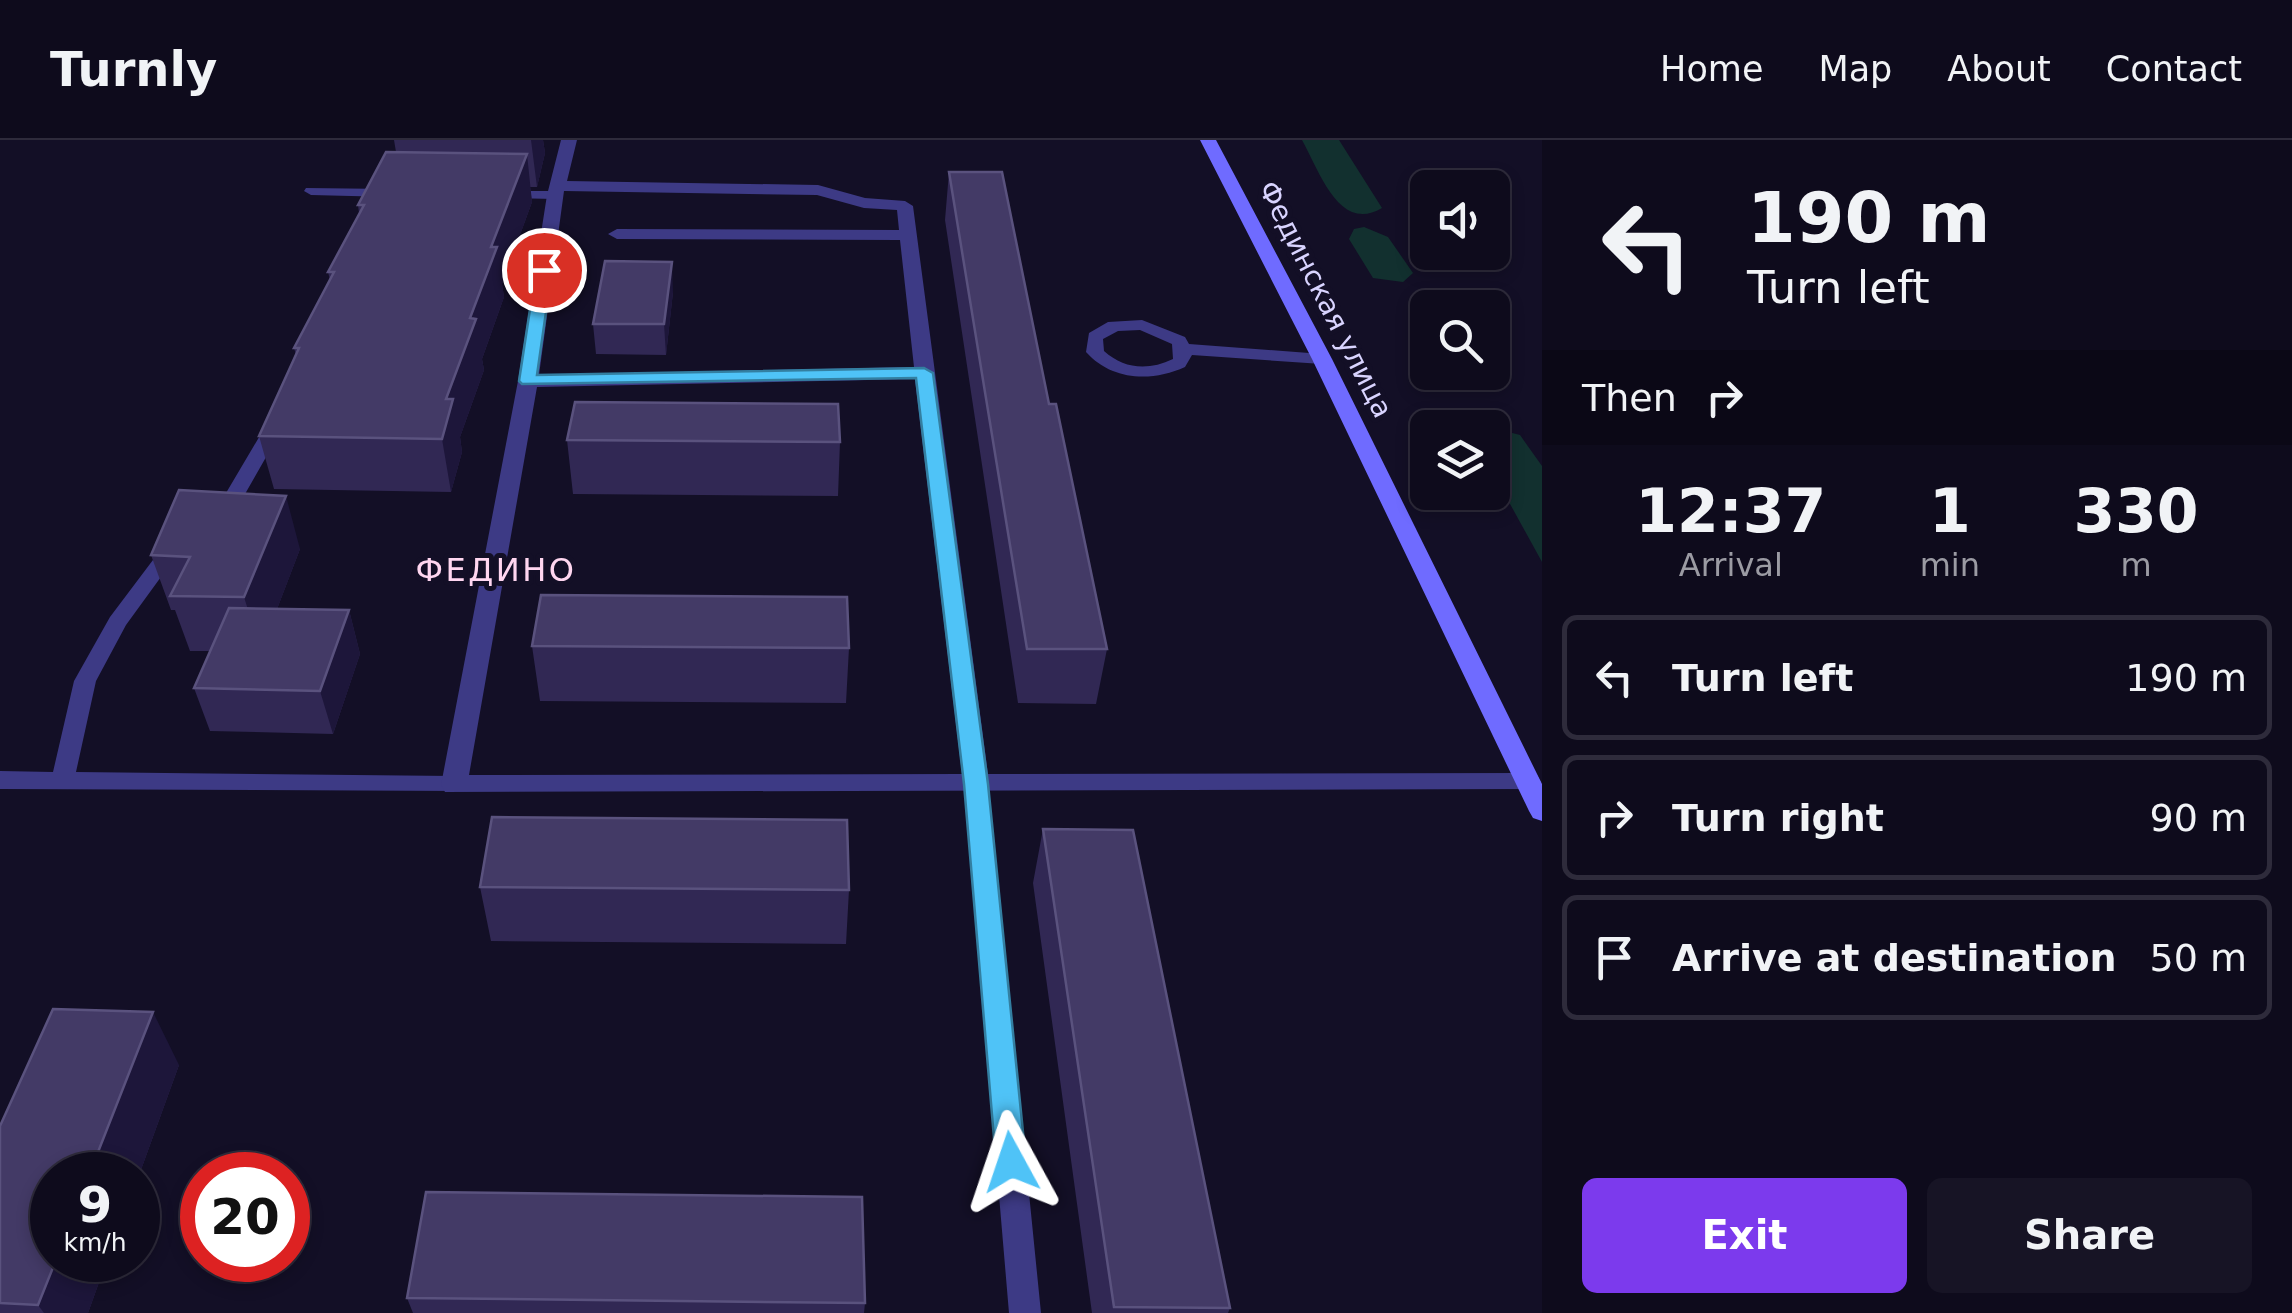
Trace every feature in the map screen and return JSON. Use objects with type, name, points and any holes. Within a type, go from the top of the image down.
[{"type":"street","points":[[568,140],[454,785],[1528,782]]},
{"type":"street","name":"Фединская улица","points":[[1208,140],[1322,360],[1542,812]]},
{"type":"street","points":[[556,191],[818,190],[864,204],[905,206],[976,784]]},
{"type":"street","points":[[617,234],[908,235]]},
{"type":"street","points":[[528,381],[924,373]]},
{"type":"lane","points":[[312,191],[405,193]]},
{"type":"lane","points":[[480,194],[556,191]]},
{"type":"lane","points":[[1184,348],[1178,364],[1142,373],[1113,366],[1095,352],[1093,344],[1103,331],[1128,324],[1169,334],[1184,348],[1322,360]]},
{"type":"lane","points":[[63,781],[85,681],[117,622],[180,538],[228,512],[290,398]]},
{"type":"lane","points":[[0,780],[454,785]]},
{"type":"lane","points":[[976,784],[1025,1313]]},
{"type":"green space","points":[[1302,140],[1339,140],[1382,208],[1367,214],[1354,213],[1342,206],[1323,182]]},
{"type":"green space","points":[[1364,227],[1388,237],[1413,273],[1403,282],[1373,278],[1349,239],[1354,229]]},
{"type":"green space","points":[[1510,432],[1520,435],[1542,466],[1542,562],[1510,504]]},
{"type":"building","points":[[386,152],[527,154],[491,247],[497,247],[470,318],[476,319],[446,399],[453,399],[442,439],[259,436],[299,348],[294,348],[334,272],[328,272],[364,205],[358,205]]},
{"type":"building","points":[[949,172],[1002,172],[1049,404],[1056,404],[1107,649],[1027,649]]},
{"type":"building","points":[[605,261],[672,262],[664,324],[593,324]]},
{"type":"building","points":[[575,402],[838,404],[840,442],[567,440]]},
{"type":"building","points":[[179,490],[286,496],[244,597],[170,596],[190,557],[151,555]]},
{"type":"building","points":[[541,595],[847,597],[849,648],[532,646]]},
{"type":"building","points":[[229,608],[349,610],[320,691],[194,688]]},
{"type":"building","points":[[492,817],[847,820],[849,890],[480,887]]},
{"type":"building","points":[[1043,829],[1133,830],[1230,1308],[1114,1307]]},
{"type":"building","points":[[53,1009],[153,1012],[98,1152],[30,1152],[30,1282],[47,1282],[38,1305],[0,1303],[0,1126]]},
{"type":"building","points":[[426,1192],[862,1197],[865,1303],[407,1298]]},
{"type":"district","name":"ФЕДИНО","points":[[496,570]]},
{"type":"route","points":[[544,270],[528,381],[924,373],[976,784],[1011,1162]]}]
